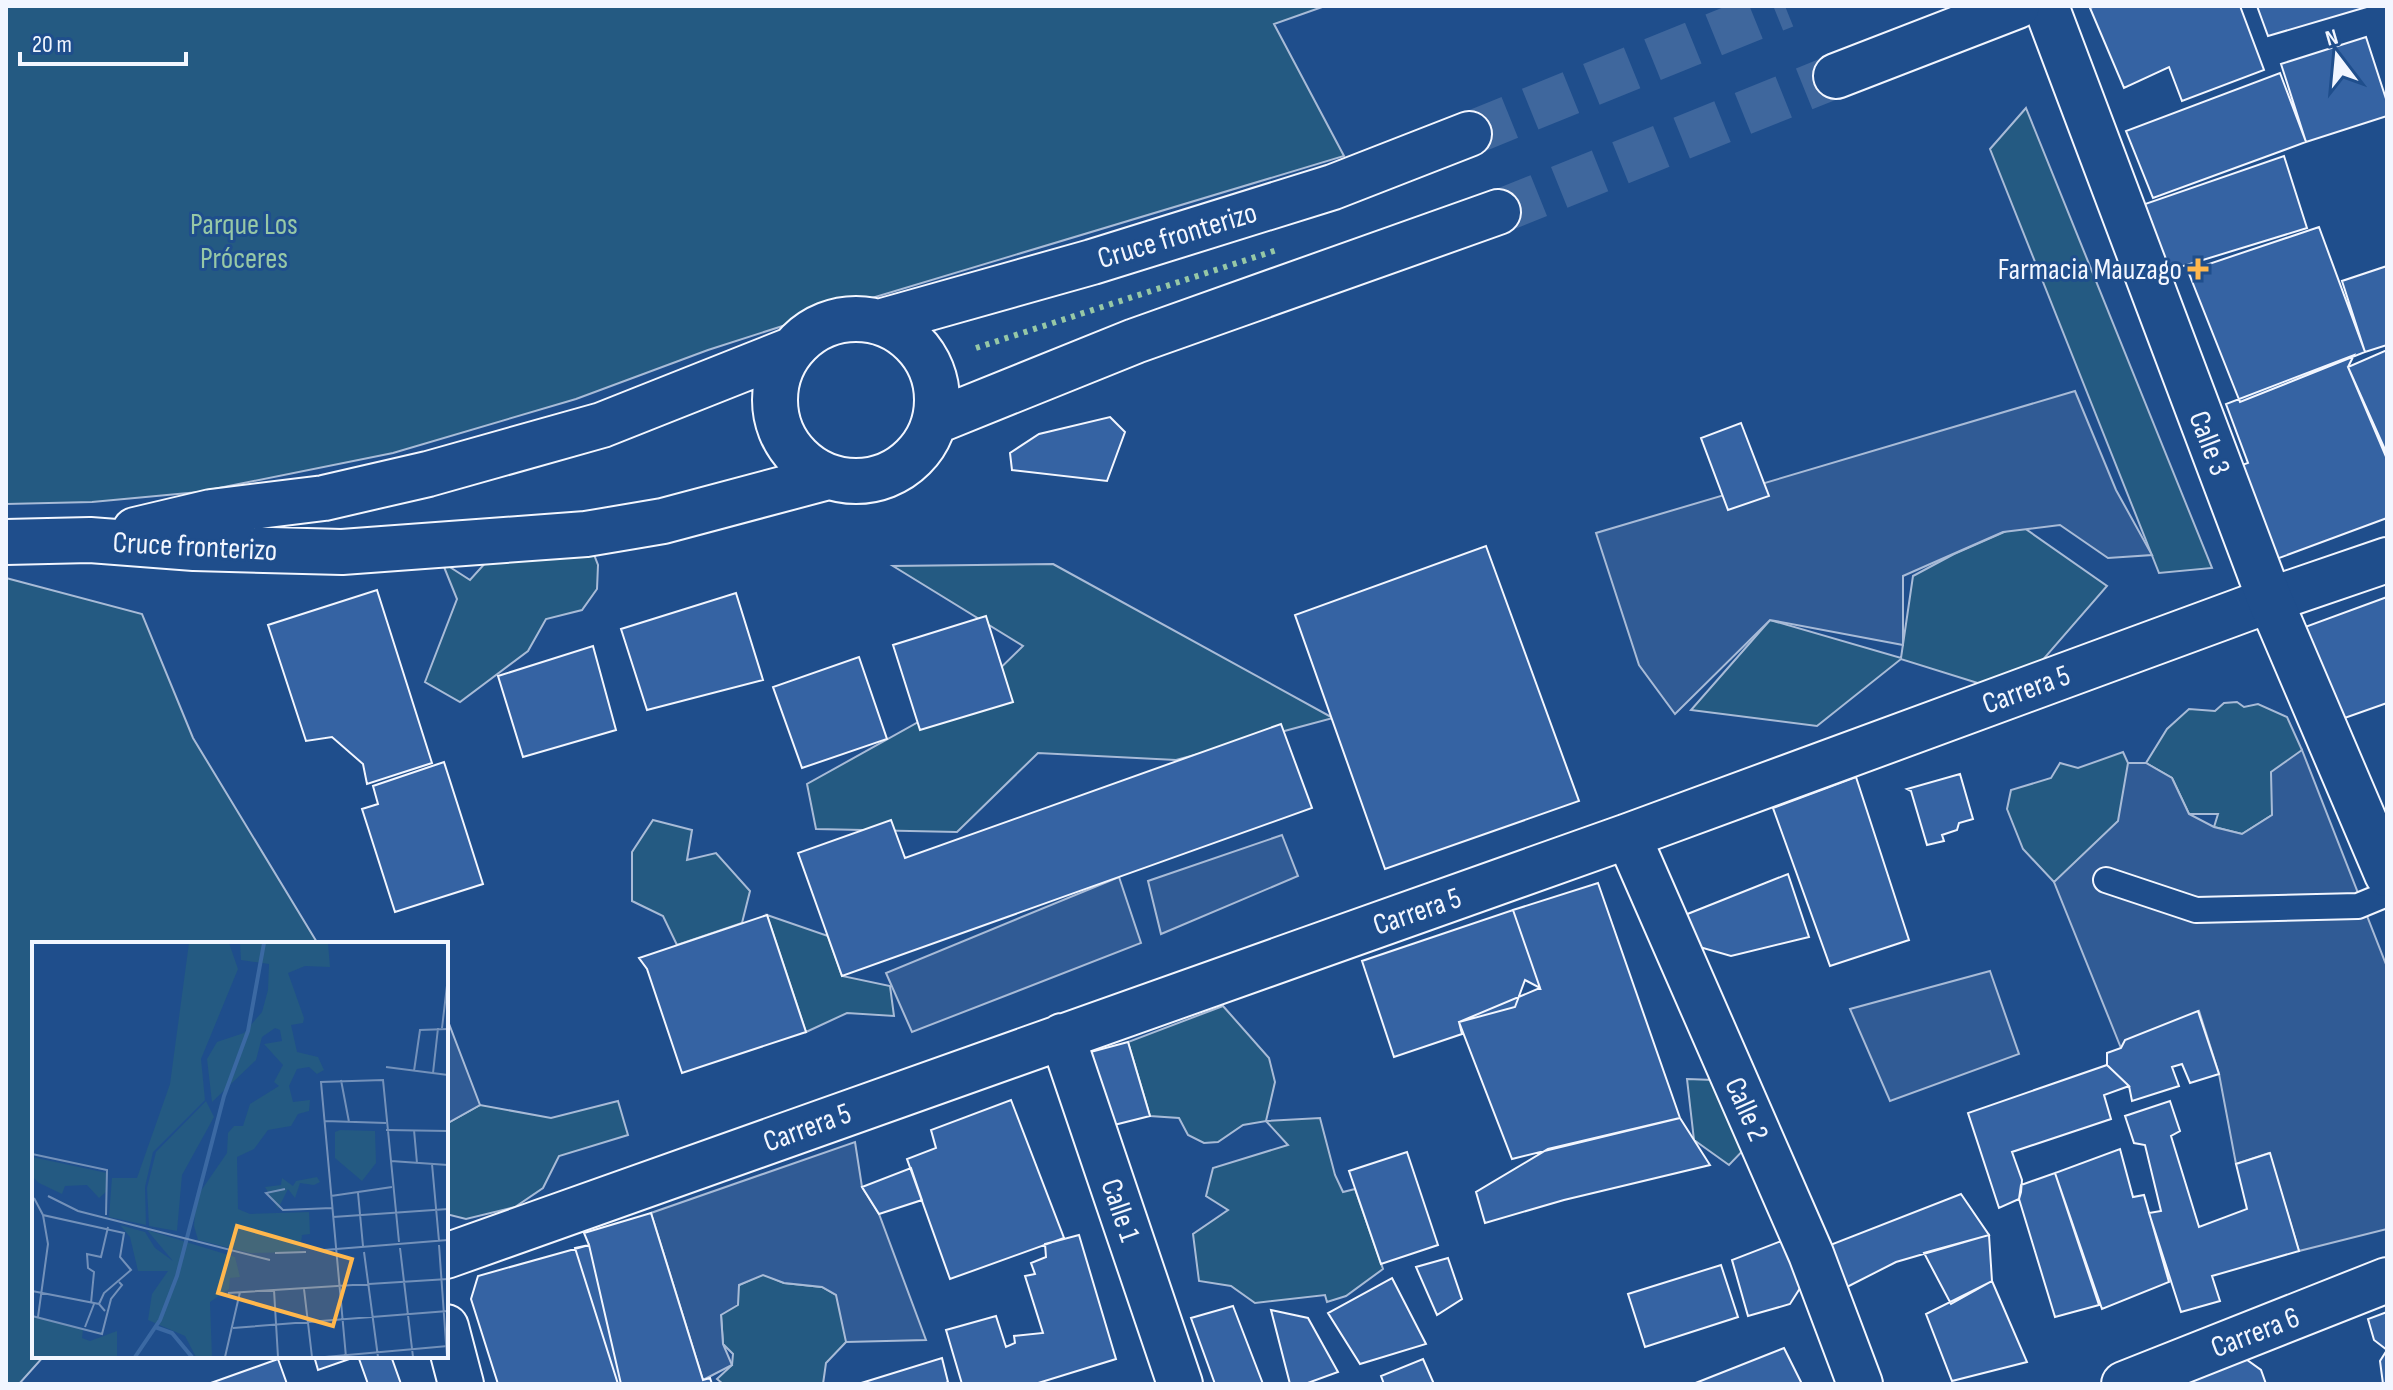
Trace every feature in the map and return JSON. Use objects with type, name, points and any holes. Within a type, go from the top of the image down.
[{"type":"main road","points":[[1836,76],[2017,6]]},
{"type":"main road","name":"Calle 3","points":[[2046,6],[2270,600],[2387,874]]},
{"type":"main road","name":"Cruce fronterizo","points":[[879,322],[1092,262],[1318,192],[1469,134]]},
{"type":"main road","points":[[934,422],[1135,341],[1498,212]]},
{"type":"main road","name":"Cruce fronterizo","points":[[855,318],[879,322],[898,331],[914,343],[927,361],[935,380],[937,402],[934,422],[923,446],[905,464],[882,476],[864,480],[828,477],[663,521],[586,534],[342,552],[194,548],[90,540],[211,512],[324,498],[428,474],[602,425],[791,350],[809,333],[831,322],[855,318]]},
{"type":"main road","points":[[791,350],[778,373],[774,398],[777,423],[788,445],[806,464],[828,477]]},
{"type":"main road","points":[[6,542],[90,540]]},
{"type":"main road","name":"Carrera 5","points":[[448,1255],[1628,836],[2387,560]]},
{"type":"main road","name":"Calle 2","points":[[1628,836],[1811,1254],[1860,1384]]},
{"type":"main road","name":"Calle 1","points":[[1062,1036],[1180,1384]]},
{"type":"main road","name":"Carrera 6","points":[[2124,1384],[2387,1280]]},
{"type":"main road","points":[[448,1335],[461,1384]]},
{"type":"lane","points":[[2106,880],[2196,910],[2358,906],[2387,894]]},
{"type":"green space","name":"Parque Los Próceres","points":[[6,6],[1325,6],[1274,24],[1344,156],[842,307],[708,350],[576,399],[393,453],[199,492],[92,502],[6,504]]},
{"type":"green space","points":[[2026,108],[2212,568],[2159,573],[1990,149]]},
{"type":"green space","points":[[2020,525],[2107,586],[2013,694],[1901,659],[1817,726],[1691,710],[1770,620],[1901,658],[1913,576]]},
{"type":"green space","points":[[586,534],[598,565],[597,589],[582,610],[546,619],[528,651],[460,702],[425,682],[457,599],[442,562],[470,580],[506,540]]},
{"type":"green space","points":[[1053,564],[1333,718],[1176,760],[1038,753],[957,832],[816,829],[807,784],[981,687],[1023,646],[893,566]]},
{"type":"green space","points":[[6,578],[142,614],[193,738],[317,942],[32,942],[32,1358],[42,1358],[19,1384],[6,1384]]},
{"type":"green space","points":[[2237,702],[2244,707],[2258,704],[2287,717],[2302,750],[2272,815],[2242,834],[2214,827],[2218,814],[2189,814],[2172,778],[2146,763],[2167,729],[2189,709],[2215,711],[2224,703]]},
{"type":"green space","points":[[2123,752],[2128,763],[2133,804],[2076,871],[2054,882],[2023,849],[2007,809],[2011,790],[2051,778],[2060,763],[2078,768]]},
{"type":"green space","points":[[653,820],[692,830],[687,860],[716,853],[750,891],[742,923],[677,945],[663,916],[632,901],[632,852]]},
{"type":"green space","points":[[767,915],[828,936],[842,976],[890,986],[894,1016],[847,1013],[806,1032]]},
{"type":"green space","points":[[1223,1006],[1269,1058],[1275,1082],[1266,1121],[1243,1125],[1218,1142],[1204,1143],[1188,1135],[1179,1118],[1150,1116],[1128,1042]]},
{"type":"green space","points":[[1687,1079],[1714,1080],[1755,1138],[1729,1165],[1694,1140]]},
{"type":"green space","points":[[618,1101],[628,1135],[559,1156],[543,1188],[515,1207],[466,1219],[448,1214],[448,1123],[480,1105],[551,1118]]},
{"type":"green space","points":[[1320,1118],[1335,1175],[1343,1192],[1355,1189],[1383,1269],[1346,1296],[1327,1302],[1325,1295],[1255,1303],[1231,1286],[1199,1281],[1193,1234],[1228,1210],[1206,1196],[1213,1168],[1288,1145],[1266,1121]]},
{"type":"green space","points":[[763,1274],[784,1283],[822,1287],[836,1295],[847,1310],[846,1342],[826,1363],[823,1384],[723,1384],[717,1379],[732,1365],[733,1354],[723,1344],[721,1314],[739,1285]]},
{"type":"shaded area","points":[[2075,391],[2116,490],[2152,555],[2108,558],[2060,525],[2003,532],[1903,576],[1903,645],[1770,620],[1675,714],[1639,665],[1596,533]]},
{"type":"shaded area","points":[[2302,750],[2387,967],[2387,1229],[2299,1251],[2269,1153],[2236,1164],[2219,1074],[2199,1011],[2121,1048],[2054,882],[2118,821],[2128,763],[2146,763],[2172,778],[2189,814],[2214,827],[2242,834],[2272,815],[2271,772]]},
{"type":"shaded area","points":[[1282,835],[1298,876],[1161,934],[1148,881]]},
{"type":"shaded area","points":[[1119,877],[1141,943],[912,1032],[886,973]]},
{"type":"shaded area","points":[[1990,971],[2019,1054],[1890,1101],[1850,1009]]},
{"type":"shaded area","points":[[448,1021],[480,1105],[448,1123]]},
{"type":"shaded area","points":[[855,1142],[862,1187],[879,1214],[926,1340],[846,1342],[836,1295],[822,1287],[784,1283],[763,1275],[739,1285],[738,1305],[721,1315],[723,1344],[732,1365],[703,1380],[651,1213]]},
{"type":"building","points":[[2240,6],[2264,70],[2182,101],[2169,67],[2124,88],[2090,8]]},
{"type":"building","points":[[2257,6],[2370,6],[2268,36]]},
{"type":"building","points":[[2366,37],[2387,102],[2387,116],[2306,142],[2281,64]]},
{"type":"building","points":[[2280,73],[2306,142],[2153,198],[2126,131]]},
{"type":"building","points":[[2284,156],[2307,228],[2167,271],[2145,204]]},
{"type":"building","points":[[2319,227],[2365,352],[2240,402],[2188,271]]},
{"type":"building","points":[[2387,266],[2387,345],[2365,352],[2342,281]]},
{"type":"building","points":[[2387,350],[2387,459],[2348,367]]},
{"type":"building","points":[[2354,355],[2348,367],[2387,454],[2387,518],[2271,561],[2236,467],[2248,463],[2226,404]]},
{"type":"building","points":[[1110,417],[1125,432],[1107,481],[1012,470],[1010,453],[1039,434]]},
{"type":"building","points":[[1741,423],[1769,496],[1728,510],[1701,438]]},
{"type":"building","points":[[1486,546],[1579,801],[1385,869],[1295,615]]},
{"type":"building","points":[[377,590],[432,763],[367,784],[363,764],[332,737],[306,741],[268,625]]},
{"type":"building","points":[[736,593],[763,680],[647,710],[621,629]]},
{"type":"building","points":[[2387,597],[2387,703],[2339,720],[2305,627]]},
{"type":"building","points":[[986,616],[1013,702],[920,730],[893,645]]},
{"type":"building","points":[[593,646],[616,730],[523,757],[498,676]]},
{"type":"building","points":[[859,657],[887,739],[802,768],[773,687]]},
{"type":"building","points":[[1281,724],[1312,808],[842,976],[798,853],[891,820],[905,858]]},
{"type":"building","points":[[444,762],[483,884],[395,912],[362,809],[378,804],[373,786]]},
{"type":"building","points":[[1960,774],[1973,819],[1959,823],[1957,830],[1942,835],[1944,841],[1927,845],[1911,791],[1907,789]]},
{"type":"building","points":[[1856,777],[1909,940],[1830,966],[1773,808]]},
{"type":"building","points":[[1788,874],[1809,937],[1731,956],[1689,944],[1685,915]]},
{"type":"building","points":[[1598,883],[1680,1118],[1512,1159],[1459,1022],[1540,988],[1513,910]]},
{"type":"building","points":[[1513,910],[1540,988],[1525,980],[1515,1007],[1459,1022],[1462,1034],[1394,1057],[1362,961]]},
{"type":"building","points":[[767,915],[806,1032],[682,1073],[647,969],[639,958]]},
{"type":"building","points":[[2198,1011],[2219,1074],[2190,1083],[2182,1064],[2172,1067],[2179,1086],[2132,1101],[2129,1086],[2107,1065],[2107,1053],[2121,1048],[2125,1040]]},
{"type":"building","points":[[1128,1042],[1150,1116],[1106,1127],[1083,1054]]},
{"type":"building","points":[[2107,1065],[2129,1086],[2104,1095],[2111,1119],[2012,1152],[2022,1180],[2021,1192],[2019,1199],[1999,1208],[1968,1113]]},
{"type":"building","points":[[1011,1100],[1064,1238],[950,1279],[907,1159],[936,1148],[931,1130]]},
{"type":"building","points":[[2170,1101],[2180,1131],[2171,1136],[2199,1227],[2247,1209],[2236,1164],[2270,1153],[2299,1251],[2212,1276],[2220,1301],[2181,1312],[2149,1213],[2161,1211],[2145,1145],[2134,1143],[2125,1116]]},
{"type":"building","points":[[1680,1118],[1710,1165],[1564,1200],[1485,1223],[1476,1192],[1548,1149]]},
{"type":"building","points":[[2120,1149],[2133,1197],[2144,1195],[2169,1282],[2102,1309],[2055,1173]]},
{"type":"building","points":[[1407,1152],[1438,1245],[1381,1264],[1349,1171]]},
{"type":"building","points":[[911,1168],[922,1200],[879,1214],[862,1187]]},
{"type":"building","points":[[2055,1173],[2099,1305],[2055,1317],[2019,1199],[2021,1185]]},
{"type":"building","points":[[1961,1194],[1989,1235],[1896,1262],[1841,1290],[1825,1247]]},
{"type":"building","points":[[651,1213],[703,1380],[710,1378],[712,1384],[618,1384],[575,1248],[589,1245],[584,1233]]},
{"type":"building","points":[[1079,1235],[1116,1359],[1035,1384],[962,1384],[946,1330],[996,1316],[1006,1347],[1015,1343],[1014,1336],[1043,1333],[1025,1276],[1035,1274],[1031,1263],[1046,1257],[1045,1244]]},
{"type":"building","points":[[1797,1235],[1809,1274],[1790,1304],[1748,1316],[1732,1260]]},
{"type":"building","points":[[1989,1235],[1992,1281],[1951,1304],[1924,1253]]},
{"type":"building","points":[[589,1245],[621,1384],[498,1384],[471,1299],[478,1276]]},
{"type":"building","points":[[1448,1258],[1462,1299],[1437,1315],[1416,1267]]},
{"type":"building","points":[[1721,1265],[1738,1317],[1645,1347],[1628,1294]]},
{"type":"building","points":[[1392,1278],[1426,1344],[1360,1364],[1328,1313]]},
{"type":"building","points":[[1992,1281],[2027,1362],[1952,1381],[1926,1314]]},
{"type":"building","points":[[1233,1306],[1263,1384],[1215,1384],[1191,1318]]},
{"type":"building","points":[[1271,1310],[1308,1318],[1338,1372],[1305,1384],[1290,1384]]},
{"type":"building","points":[[2387,1312],[2387,1350],[2374,1340],[2368,1319]]},
{"type":"building","points":[[1784,1348],[1802,1384],[1693,1384]]},
{"type":"building","points":[[2387,1350],[2387,1384],[2383,1384],[2380,1361]]},
{"type":"building","points":[[2243,1357],[2261,1370],[2266,1384],[2183,1384]]},
{"type":"building","points":[[315,1358],[352,1358],[318,1370]]},
{"type":"building","points":[[359,1358],[392,1358],[401,1384],[368,1384]]},
{"type":"building","points":[[942,1358],[948,1382],[944,1384],[858,1384]]},
{"type":"building","points":[[278,1359],[287,1384],[208,1384]]},
{"type":"building","points":[[1423,1359],[1434,1384],[1384,1384],[1381,1376]]},
{"type":"tunnel","points":[[1469,134],[1785,6]]},
{"type":"tunnel","points":[[1498,212],[1836,76]]},
{"type":"hedge","points":[[976,348],[1280,249]]},
{"type":"place","name":"Farmacia Mauzago","points":[[2198,269]]}]
